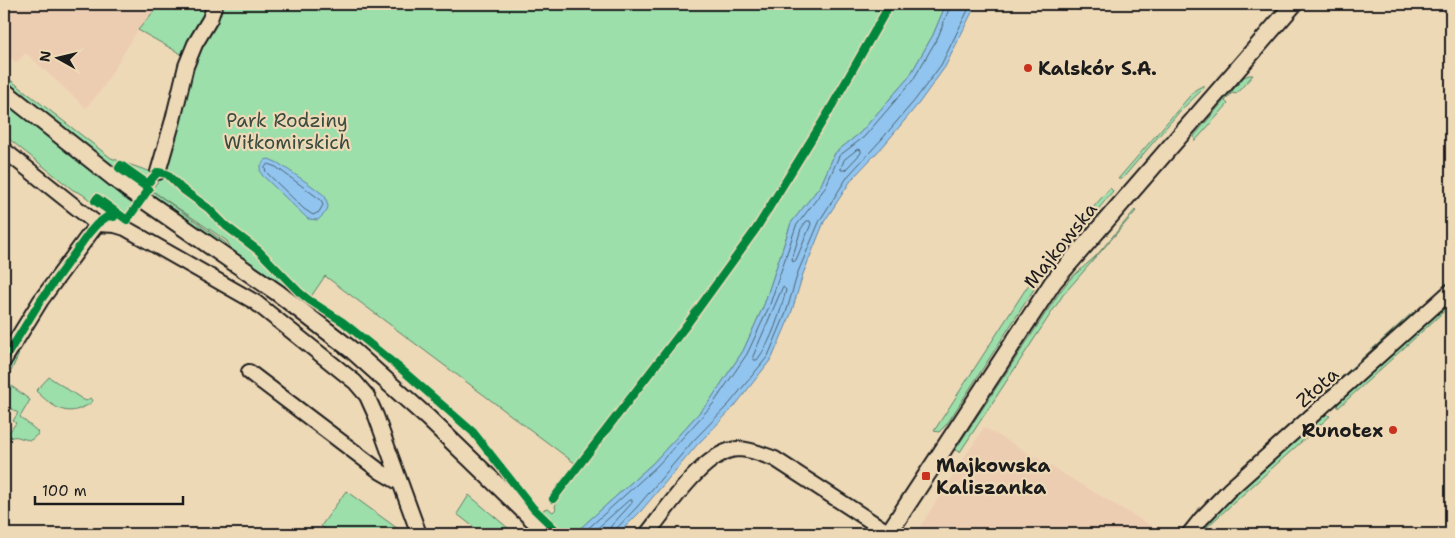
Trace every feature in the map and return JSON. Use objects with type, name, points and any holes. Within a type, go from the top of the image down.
[{"type":"main road","name":"Majkowska","points":[[888,533],[1053,282],[1294,4]]},
{"type":"main road","points":[[4,91],[128,189],[278,293],[353,351],[428,418],[548,534]]},
{"type":"street","points":[[158,172],[186,66],[195,44],[210,19],[215,4]]},
{"type":"street","points":[[4,150],[96,224],[115,225],[125,228],[243,294],[266,310],[355,382],[362,389],[371,405],[419,534]]},
{"type":"street","points":[[4,360],[46,293],[96,224]]},
{"type":"street","name":"Złota","points":[[1189,534],[1229,490],[1451,291]]},
{"type":"street","points":[[249,372],[381,472],[400,483]]},
{"type":"street","points":[[647,534],[683,488],[707,462],[721,452],[738,449],[757,452],[775,459],[888,533]]},
{"type":"shaded area","points":[[4,4],[160,4],[138,30],[100,92],[86,108],[26,53],[16,63],[4,52]]},
{"type":"shaded area","points":[[984,427],[1165,534],[915,534]]},
{"type":"green space","name":"Park Rodziny Wiłkomirskich","points":[[160,4],[438,4],[451,12],[453,8],[446,4],[886,4],[816,127],[760,218],[680,330],[576,464],[325,276],[306,304],[232,251],[227,241],[151,190],[160,179],[192,60],[138,30]]},
{"type":"green space","points":[[893,4],[946,4],[933,35],[909,77],[860,133],[835,153],[821,185],[791,223],[764,305],[743,351],[709,402],[653,463],[574,534],[526,534],[543,513],[544,509],[548,508],[553,512],[556,509],[558,497],[747,249],[816,140]]},
{"type":"green space","points":[[4,75],[111,158],[154,173],[151,190],[226,243],[223,249],[147,197],[4,84]]},
{"type":"green space","points":[[1253,75],[1236,94],[1232,93],[1225,101],[1228,104],[1195,141],[1194,136],[1244,77]]},
{"type":"green space","points":[[1204,85],[1204,88],[1180,111],[1122,179],[1118,179],[1195,90]]},
{"type":"green space","points":[[4,99],[137,202],[124,220],[101,203],[100,205],[113,215],[108,214],[82,194],[73,190],[4,135]]},
{"type":"green space","points":[[1110,188],[1113,191],[1050,268],[1044,271],[1039,270]]},
{"type":"green space","points":[[1135,210],[1063,295],[960,452],[955,450],[1061,290],[1071,278],[1096,256]]},
{"type":"green space","points":[[1035,277],[1037,280],[1036,286],[947,424],[939,432],[934,431],[1027,287]]},
{"type":"green space","points":[[1451,301],[1451,305],[1338,408],[1337,401]]},
{"type":"green space","points":[[1413,312],[1412,318],[1195,519],[1182,534],[1178,534],[1225,483]]},
{"type":"green space","points":[[22,342],[6,382],[30,400],[20,417],[38,434],[31,440],[14,437],[4,444],[4,439],[16,423],[13,421],[18,413],[4,404],[4,371]]},
{"type":"green space","points":[[49,377],[82,399],[86,401],[90,398],[93,400],[87,406],[73,411],[56,407],[36,391]]},
{"type":"green space","points":[[1324,413],[1330,416],[1208,526],[1202,534],[1197,534],[1233,495]]},
{"type":"green space","points":[[346,491],[405,534],[332,534],[321,526]]},
{"type":"green space","points":[[469,495],[515,534],[473,534],[475,528],[457,514]]},
{"type":"water","points":[[946,4],[976,4],[945,67],[919,103],[885,144],[852,179],[824,222],[803,274],[791,314],[772,358],[734,407],[697,445],[641,511],[618,534],[574,534],[653,463],[709,402],[743,351],[764,305],[791,223],[821,185],[835,153],[860,133],[909,77],[933,35]]},
{"type":"water","points":[[269,159],[278,163],[325,196],[328,206],[327,211],[318,220],[308,219],[262,175],[260,171],[261,165],[265,160]]},
{"type":"cycle path","points":[[553,499],[688,323],[756,229],[829,111],[890,4]]},
{"type":"cycle path","points":[[4,360],[41,300],[89,233],[108,216],[114,217],[115,215],[95,201],[97,198],[127,220],[149,189],[119,168],[121,165],[145,182],[149,182],[158,172],[167,174],[182,189],[208,208],[226,226],[259,251],[299,292],[343,322],[401,369],[473,432],[533,508],[560,534]]},
{"type":"place","name":"Kalskór S.A.","points":[[1028,68]]},
{"type":"place","name":"Runotex","points":[[1393,430]]},
{"type":"place","name":"Majkowska Kaliszanka","points":[[926,476]]}]
